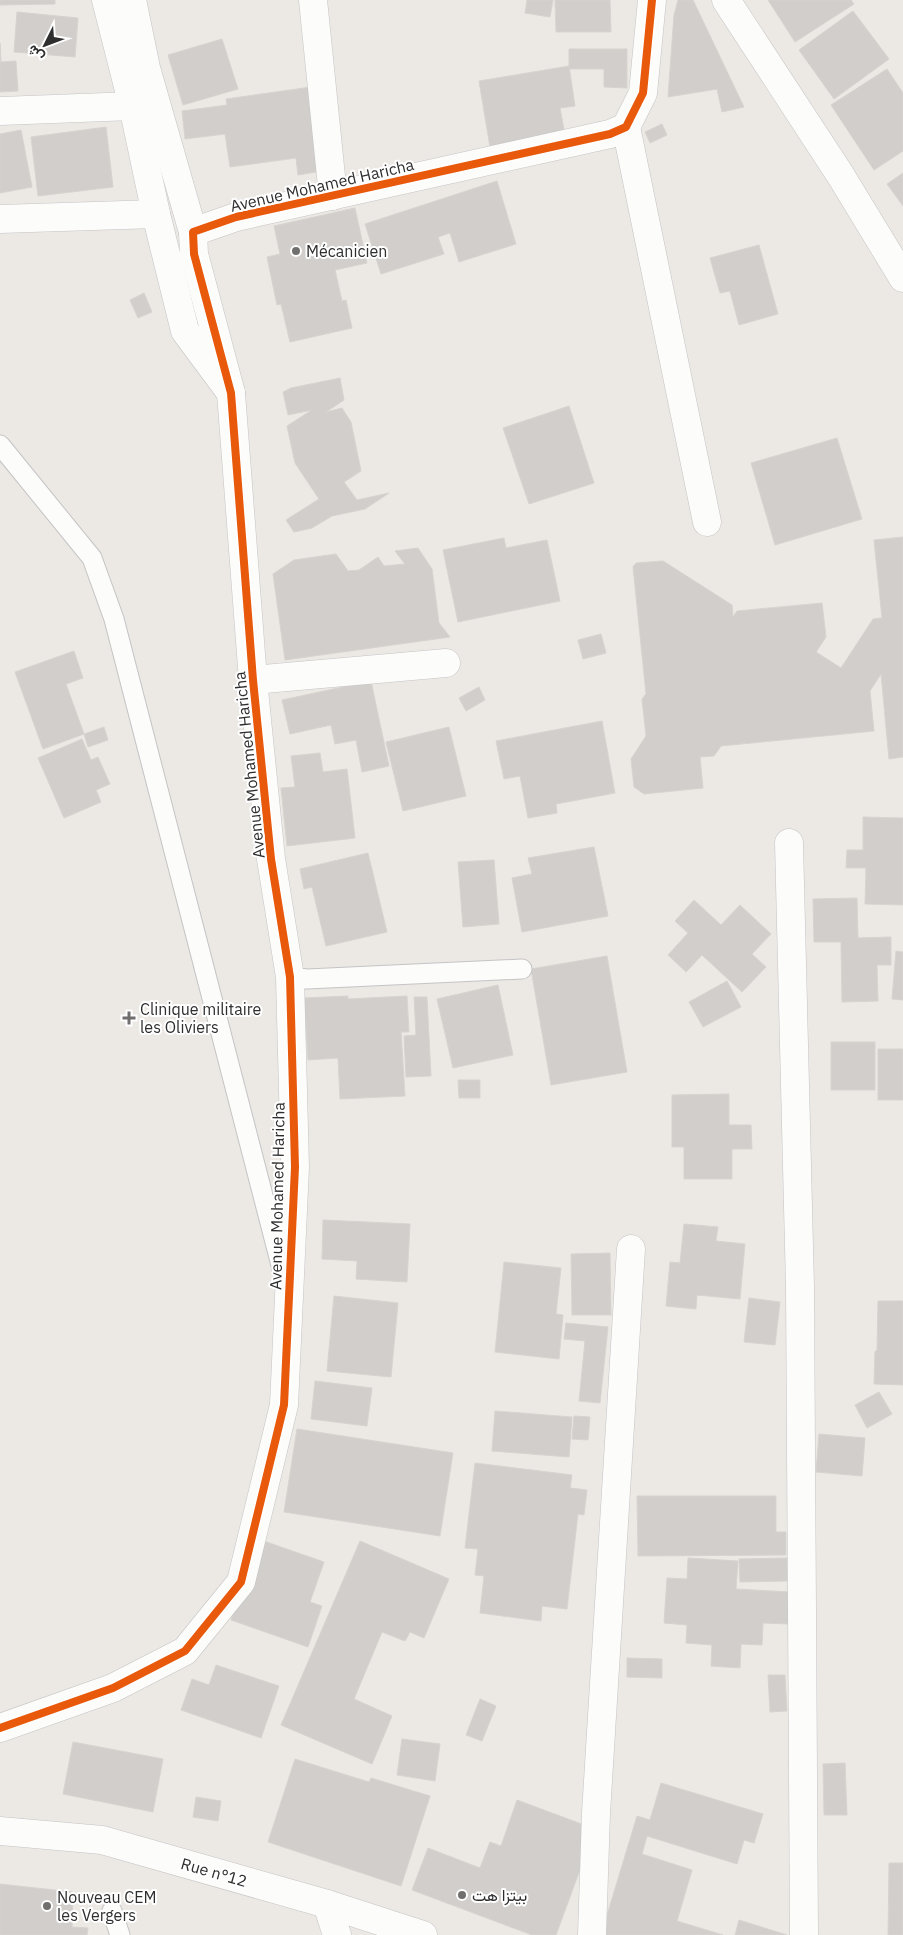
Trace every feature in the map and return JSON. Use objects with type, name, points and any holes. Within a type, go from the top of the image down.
[{"type":"street","points":[[106,0],[133,106],[156,214],[185,331],[232,394]]},
{"type":"street","points":[[132,0],[146,68],[193,232]]},
{"type":"street","points":[[313,0],[333,196]]},
{"type":"street","points":[[652,0],[643,93],[626,127],[707,522]]},
{"type":"street","points":[[726,0],[841,176],[903,278]]},
{"type":"street","points":[[0,111],[133,106]]},
{"type":"street","name":"Avenue Mohamed Haricha","points":[[0,1728],[113,1688],[185,1651],[241,1582],[284,1405],[295,1167],[290,977],[271,859],[253,680],[232,394],[194,254],[193,232],[236,217],[610,134],[626,127]]},
{"type":"street","points":[[0,219],[156,214]]},
{"type":"street","points":[[253,680],[446,663]]},
{"type":"street","points":[[789,843],[800,1287],[804,1935]]},
{"type":"street","points":[[592,1935],[596,1813],[631,1249]]},
{"type":"street","name":"Rue n°12","points":[[0,1831],[102,1840],[327,1904],[423,1935]]},
{"type":"street","points":[[327,1904],[337,1935]]},
{"type":"lane","points":[[0,445],[92,558],[114,619],[289,1295]]},
{"type":"lane","points":[[290,977],[307,978],[522,968]]},
{"type":"lane","points":[[112,1911],[120,1935]]},
{"type":"building","points":[[0,0],[55,0],[55,4],[0,5]]},
{"type":"building","points":[[527,0],[553,0],[550,17],[525,13]]},
{"type":"building","points":[[555,0],[610,0],[611,32],[556,32]]},
{"type":"building","points":[[678,0],[693,0],[744,107],[722,112],[717,89],[668,97],[674,15]]},
{"type":"building","points":[[768,0],[851,0],[854,4],[795,42]]},
{"type":"building","points":[[853,11],[889,59],[834,99],[799,50]]},
{"type":"building","points":[[17,12],[78,18],[75,57],[14,52]]},
{"type":"building","points":[[222,39],[238,89],[183,105],[168,55]]},
{"type":"building","points":[[0,43],[1,62],[16,61],[18,91],[0,92]]},
{"type":"building","points":[[569,49],[627,49],[627,88],[604,87],[604,69],[569,69]]},
{"type":"building","points":[[569,66],[575,106],[560,108],[565,135],[490,147],[479,81]]},
{"type":"building","points":[[887,69],[903,93],[903,151],[874,170],[831,105]]},
{"type":"building","points":[[311,87],[322,171],[298,175],[296,158],[230,167],[225,134],[185,139],[182,111],[227,105],[226,99]]},
{"type":"building","points":[[662,124],[667,135],[650,143],[645,132]]},
{"type":"building","points":[[106,127],[113,187],[38,196],[31,137]]},
{"type":"building","points":[[21,130],[32,187],[0,193],[0,134]]},
{"type":"building","points":[[903,173],[903,206],[887,184]]},
{"type":"building","points":[[497,181],[516,244],[459,262],[450,233],[438,237],[444,254],[381,274],[365,224]]},
{"type":"building","points":[[355,208],[367,263],[335,270],[342,301],[346,300],[352,328],[290,342],[281,304],[277,305],[267,257],[280,254],[274,226]]},
{"type":"building","points":[[759,245],[778,314],[739,325],[730,291],[720,293],[710,258]]},
{"type":"building","points":[[144,293],[152,312],[138,318],[130,300]]},
{"type":"building","points":[[340,378],[344,400],[326,412],[342,408],[351,422],[361,471],[344,482],[357,500],[389,493],[365,509],[332,516],[312,528],[294,532],[286,520],[319,499],[295,463],[287,426],[312,410],[288,415],[283,392],[291,388]]},
{"type":"building","points":[[569,406],[594,483],[529,504],[503,428]]},
{"type":"building","points":[[837,438],[862,519],[775,545],[751,463]]},
{"type":"building","points":[[903,537],[903,757],[889,759],[881,674],[870,691],[874,731],[721,746],[714,756],[700,757],[703,788],[644,794],[634,787],[631,759],[646,736],[642,699],[646,694],[633,567],[636,563],[663,561],[732,605],[733,617],[737,611],[822,603],[826,637],[816,652],[841,668],[873,619],[882,618],[874,540]]},
{"type":"building","points":[[504,538],[506,548],[547,540],[560,601],[458,622],[443,550]]},
{"type":"building","points":[[418,548],[432,569],[439,623],[450,637],[285,660],[273,574],[294,560],[336,554],[348,571],[359,570],[378,557],[384,566],[405,564],[395,551]]},
{"type":"building","points":[[601,634],[606,653],[583,659],[578,640]]},
{"type":"building","points":[[74,651],[83,678],[66,684],[84,734],[43,749],[15,672]]},
{"type":"building","points":[[371,681],[389,766],[362,772],[356,740],[335,744],[331,725],[290,734],[282,700]]},
{"type":"building","points":[[479,687],[485,700],[466,711],[459,698]]},
{"type":"building","points":[[602,721],[615,793],[556,804],[557,813],[528,818],[520,776],[504,779],[496,741]]},
{"type":"building","points":[[104,727],[108,740],[88,747],[84,734]]},
{"type":"building","points":[[449,727],[466,796],[403,811],[386,742]]},
{"type":"building","points":[[82,739],[91,760],[98,757],[110,784],[96,790],[101,802],[64,818],[38,758]]},
{"type":"building","points":[[320,753],[323,772],[347,769],[355,838],[287,846],[281,788],[295,787],[291,756]]},
{"type":"building","points":[[863,817],[903,818],[903,905],[865,904],[866,868],[846,868],[847,850],[863,850]]},
{"type":"building","points":[[594,847],[608,916],[522,932],[512,878],[532,874],[528,858]]},
{"type":"building","points":[[368,853],[387,932],[326,946],[312,887],[304,889],[300,869]]},
{"type":"building","points":[[494,860],[499,924],[463,927],[458,862]]},
{"type":"building","points":[[857,898],[858,938],[891,937],[891,965],[877,965],[878,1001],[842,1002],[841,942],[814,942],[813,899]]},
{"type":"building","points":[[694,900],[721,925],[740,905],[771,934],[752,954],[766,967],[742,992],[702,955],[686,972],[668,955],[688,933],[675,921]]},
{"type":"building","points":[[896,951],[903,952],[903,1000],[892,999]]},
{"type":"building","points":[[607,956],[627,1072],[551,1085],[531,969]]},
{"type":"building","points":[[727,981],[741,1007],[703,1027],[689,1002]]},
{"type":"building","points":[[498,985],[513,1055],[453,1068],[437,999]]},
{"type":"building","points":[[348,996],[348,999],[407,996],[409,1032],[401,1032],[405,1096],[340,1099],[338,1058],[308,1060],[304,998]]},
{"type":"building","points":[[414,997],[427,997],[431,1076],[406,1077],[404,1036],[416,1035]]},
{"type":"building","points":[[831,1042],[875,1042],[875,1090],[831,1090]]},
{"type":"building","points":[[878,1049],[903,1049],[903,1100],[878,1100]]},
{"type":"building","points":[[458,1080],[480,1080],[480,1098],[459,1098]]},
{"type":"building","points":[[729,1094],[729,1125],[751,1125],[752,1149],[732,1149],[732,1179],[684,1179],[684,1147],[672,1147],[672,1095]]},
{"type":"building","points":[[323,1220],[410,1224],[407,1282],[356,1279],[357,1261],[322,1259]]},
{"type":"building","points":[[684,1224],[718,1227],[716,1241],[745,1244],[740,1299],[697,1295],[696,1309],[666,1306],[670,1262],[680,1263]]},
{"type":"building","points":[[610,1253],[611,1315],[572,1315],[571,1254]]},
{"type":"building","points":[[504,1262],[561,1268],[556,1314],[563,1315],[559,1359],[495,1352]]},
{"type":"building","points":[[334,1296],[398,1303],[391,1377],[327,1371]]},
{"type":"building","points":[[749,1298],[780,1302],[775,1345],[744,1342]]},
{"type":"building","points":[[878,1301],[903,1301],[903,1385],[874,1384]]},
{"type":"building","points":[[566,1323],[608,1327],[600,1403],[579,1401],[585,1341],[564,1339]]},
{"type":"building","points":[[315,1381],[372,1388],[367,1426],[311,1419]]},
{"type":"building","points":[[879,1392],[892,1414],[867,1428],[855,1405]]},
{"type":"building","points":[[495,1411],[572,1417],[569,1457],[492,1451]]},
{"type":"building","points":[[574,1416],[590,1417],[588,1440],[572,1439]]},
{"type":"building","points":[[297,1429],[453,1453],[440,1536],[284,1512]]},
{"type":"building","points":[[819,1434],[865,1438],[862,1476],[816,1472]]},
{"type":"building","points":[[475,1463],[572,1475],[570,1488],[587,1490],[584,1515],[578,1514],[567,1609],[542,1606],[541,1621],[480,1613],[484,1576],[475,1575],[478,1549],[465,1548]]},
{"type":"building","points":[[637,1496],[776,1496],[776,1532],[786,1532],[786,1555],[638,1556]]},
{"type":"building","points":[[258,1539],[324,1562],[310,1602],[322,1606],[308,1647],[231,1620]]},
{"type":"building","points":[[360,1541],[449,1579],[424,1638],[410,1632],[405,1641],[382,1632],[354,1699],[392,1716],[372,1764],[281,1725]]},
{"type":"building","points":[[688,1558],[738,1561],[736,1589],[790,1592],[788,1624],[763,1623],[762,1645],[741,1644],[740,1668],[711,1666],[712,1645],[686,1643],[687,1625],[664,1623],[667,1578],[687,1579]]},
{"type":"building","points":[[787,1558],[788,1581],[740,1582],[739,1559]]},
{"type":"building","points":[[627,1658],[662,1659],[662,1678],[627,1677]]},
{"type":"building","points":[[216,1665],[279,1686],[261,1738],[181,1710],[192,1679],[209,1685]]},
{"type":"building","points":[[768,1675],[785,1675],[787,1711],[770,1712]]},
{"type":"building","points":[[480,1699],[496,1706],[482,1741],[466,1735]]},
{"type":"building","points":[[402,1739],[440,1744],[435,1781],[397,1775]]},
{"type":"building","points":[[73,1742],[163,1759],[153,1812],[63,1794]]},
{"type":"building","points":[[295,1759],[369,1782],[371,1778],[430,1796],[401,1886],[268,1842]]},
{"type":"building","points":[[845,1763],[847,1815],[824,1815],[823,1764]]},
{"type":"building","points":[[661,1783],[763,1814],[754,1843],[744,1840],[737,1864],[647,1836],[642,1854],[692,1870],[677,1921],[723,1935],[601,1935],[637,1816],[650,1820]]},
{"type":"building","points":[[196,1797],[221,1801],[218,1821],[193,1817]]},
{"type":"building","points":[[517,1800],[595,1829],[556,1935],[532,1935],[412,1890],[428,1848],[480,1868],[490,1842],[501,1846]]},
{"type":"building","points":[[889,1863],[903,1863],[903,1935],[888,1935]]},
{"type":"building","points":[[0,1884],[73,1892],[72,1927],[88,1928],[87,1935],[0,1935]]},
{"type":"building","points":[[739,1920],[787,1935],[735,1935]]},
{"type":"cycle path","points":[[0,1728],[113,1688],[185,1651],[241,1582],[284,1405],[295,1167],[290,977],[271,859],[253,680],[231,393],[194,254],[193,232],[236,217],[610,134],[626,127],[643,93],[652,0]]},
{"type":"place","name":"Mécanicien","points":[[296,251]]},
{"type":"place","name":"Clinique militaire les Oliviers","points":[[129,1018]]},
{"type":"place","name":"بيتزا هت","points":[[462,1895]]},
{"type":"place","name":"Nouveau CEM les Vergers","points":[[47,1906]]}]
